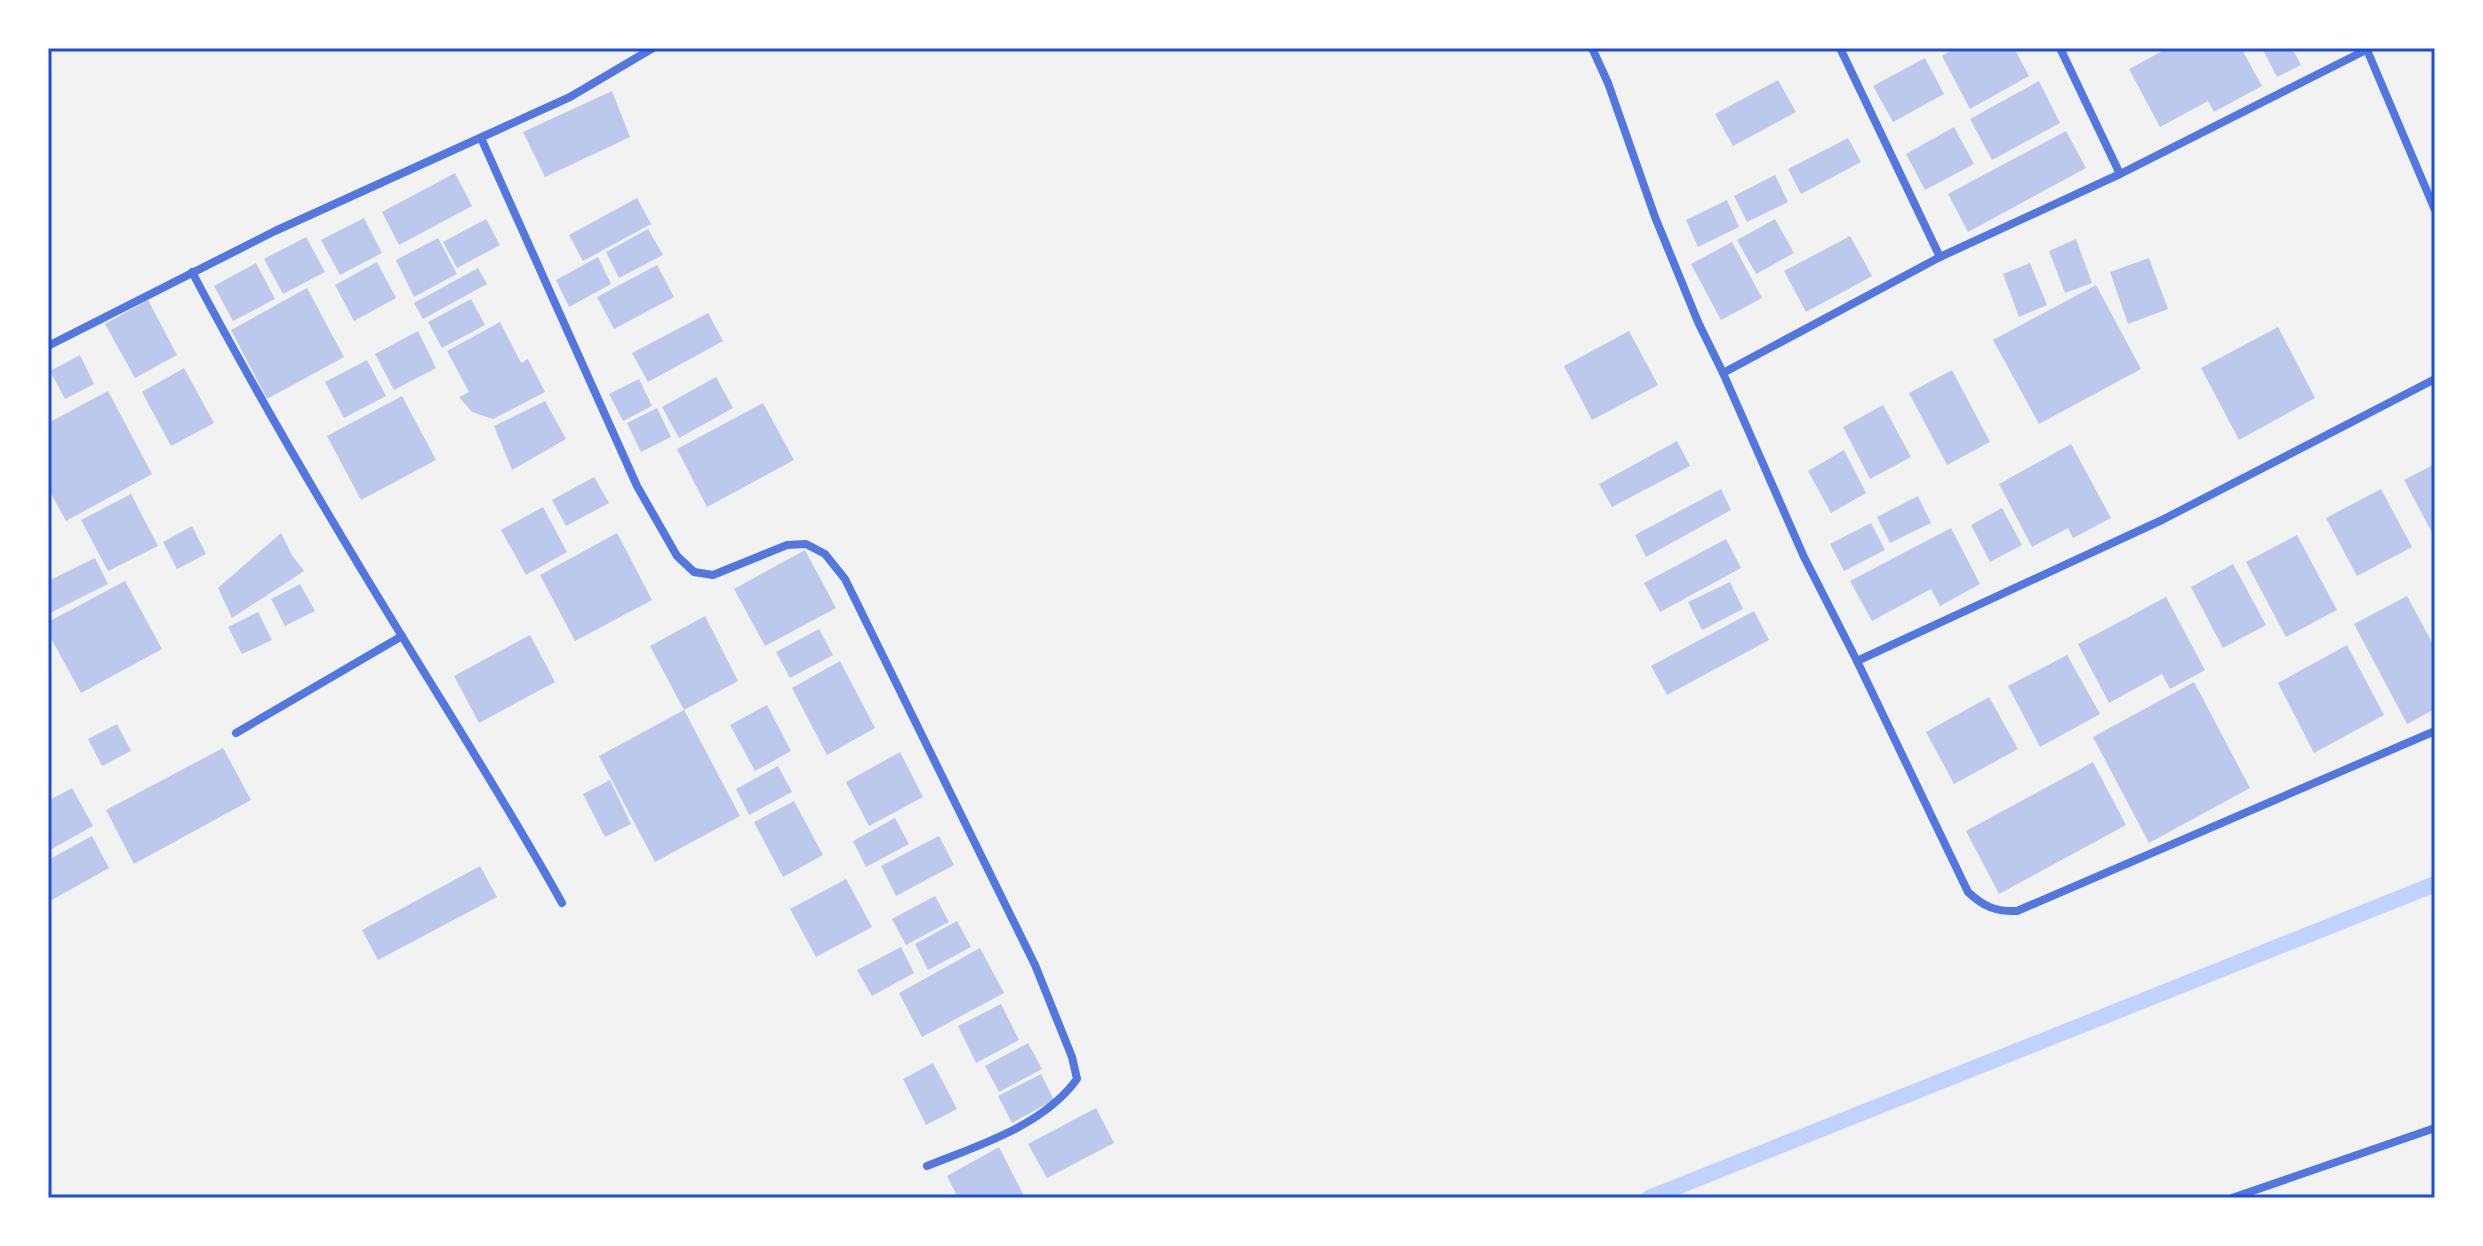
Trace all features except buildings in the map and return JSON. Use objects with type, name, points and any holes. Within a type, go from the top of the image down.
[{"type":"street","points":[[48,346],[192,272],[570,97],[653,48]]},
{"type":"street","points":[[1592,48],[1698,322],[1804,557],[1968,892],[1981,904],[2003,912],[2017,911],[2435,731]]},
{"type":"street","points":[[1840,48],[1940,257]]},
{"type":"street","points":[[2060,48],[2120,174]]},
{"type":"street","points":[[1723,373],[1940,257],[2120,174],[2368,49],[2435,210]]},
{"type":"street","points":[[481,138],[637,486],[677,556],[694,572],[713,575],[787,545],[806,544],[825,554],[850,589],[1035,965],[1072,1057],[1077,1079],[1064,1097],[1012,1131],[927,1166]]},
{"type":"street","points":[[192,272],[250,381],[483,765],[562,903]]},
{"type":"street","points":[[1857,661],[2162,520],[2435,379]]},
{"type":"street","points":[[236,733],[402,636]]},
{"type":"street","points":[[2232,1198],[2435,1128]]},
{"type":"waterway","points":[[1649,1198],[2435,884]]}]
